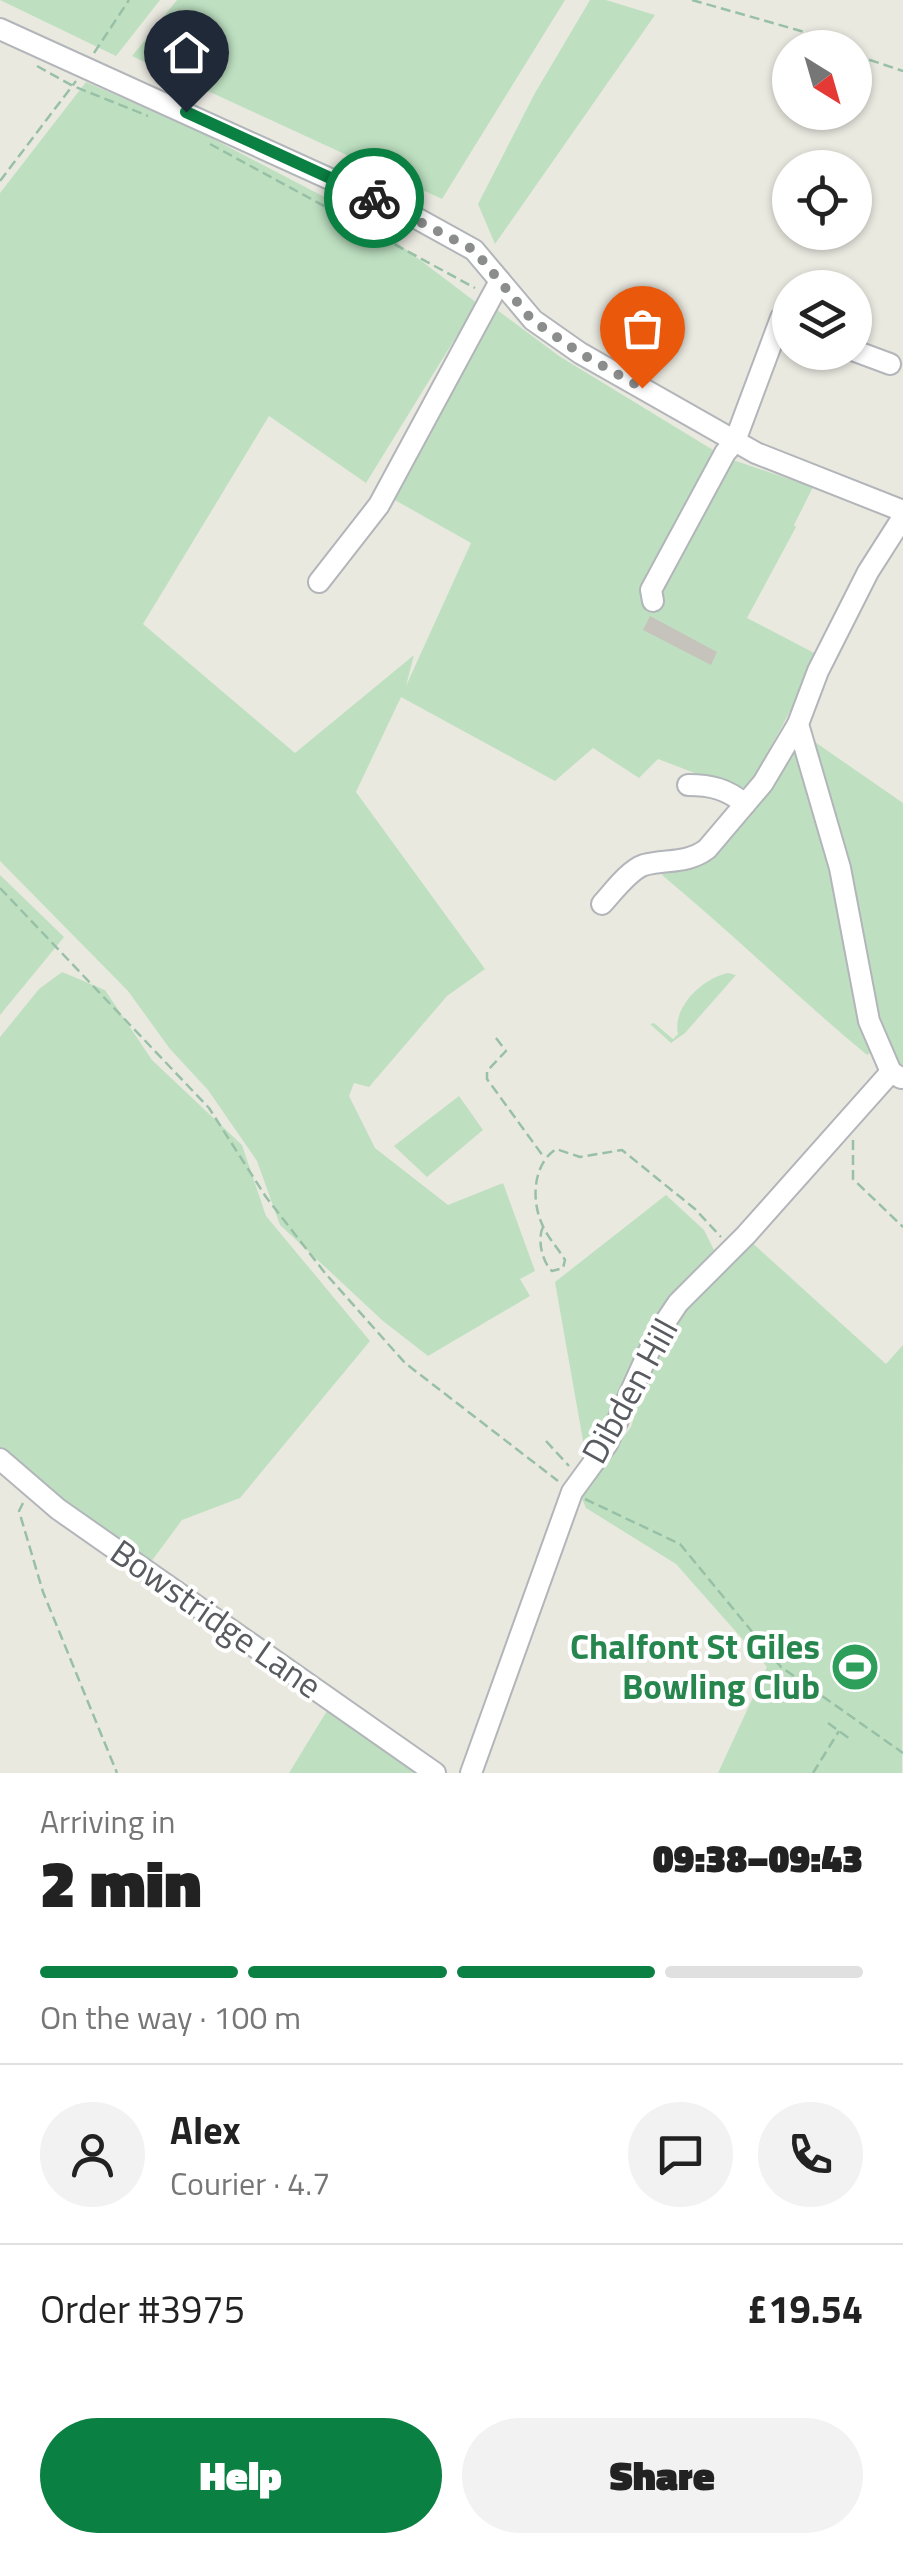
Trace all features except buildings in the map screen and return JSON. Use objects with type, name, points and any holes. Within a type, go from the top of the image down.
[{"type":"street","points":[[0,29],[418,219],[474,250],[497,290],[580,353],[756,453],[903,514],[868,572],[818,671],[798,724],[763,783],[707,850],[696,858],[641,866],[602,904]]},
{"type":"street","points":[[319,582],[379,505],[497,290]]},
{"type":"street","points":[[653,602],[651,590],[724,452],[735,442],[772,344]]},
{"type":"street","points":[[872,357],[890,364]]},
{"type":"street","points":[[798,724],[840,868],[870,1020],[897,1075]]},
{"type":"street","points":[[688,785],[710,785],[732,793],[744,804]]},
{"type":"street","name":"Dibden Hill","points":[[471,1773],[576,1485],[607,1444],[656,1336],[678,1304],[855,1113],[897,1075]]},
{"type":"street","name":"Bowstridge Lane","points":[[0,1459],[58,1509],[435,1773]]},
{"type":"path","points":[[94,54],[129,0]]},
{"type":"path","points":[[692,0],[801,30]]},
{"type":"path","points":[[23,58],[73,86],[156,119]]},
{"type":"path","points":[[872,61],[903,72]]},
{"type":"path","points":[[0,181],[78,79]]},
{"type":"path","points":[[206,142],[497,290]]},
{"type":"path","points":[[0,888],[209,1108],[266,1196],[404,1363],[576,1485],[680,1544],[781,1667],[903,1752]]},
{"type":"path","points":[[496,1038],[506,1051],[486,1078],[544,1157]]},
{"type":"path","points":[[855,1113],[853,1179],[903,1227]]},
{"type":"path","points":[[543,1227],[539,1234],[546,1265],[552,1271],[562,1268],[565,1260],[543,1227],[537,1210],[538,1168],[544,1157],[556,1149],[580,1157],[622,1150],[695,1209],[730,1251]]},
{"type":"path","points":[[546,1442],[576,1485]]},
{"type":"path","points":[[32,1486],[19,1511],[43,1592],[118,1773]]},
{"type":"path","points":[[828,1724],[850,1739]]},
{"type":"path","points":[[814,1773],[838,1731]]},
{"type":"green space","points":[[0,0],[160,0],[116,56]]},
{"type":"green space","points":[[177,0],[565,0],[442,199],[132,56]]},
{"type":"green space","points":[[590,0],[606,0],[655,15],[495,244],[478,204],[535,93]]},
{"type":"green space","points":[[86,82],[196,130],[363,217],[477,303],[366,483],[269,416],[143,624],[295,753],[414,655],[406,686],[471,543],[393,499],[496,309],[559,356],[713,450],[709,466],[730,459],[813,487],[747,618],[820,656],[749,787],[731,787],[658,759],[639,778],[593,748],[555,781],[401,697],[356,792],[485,969],[447,996],[369,1087],[354,1083],[349,1096],[375,1148],[448,1205],[503,1183],[535,1271],[520,1279],[530,1296],[428,1356],[383,1321],[280,1225],[257,1161],[208,1090],[170,1049],[128,991],[0,861],[0,193]]},
{"type":"green space","points":[[795,734],[877,1048],[867,1055],[662,875],[669,867],[687,865]]},
{"type":"green space","points":[[812,740],[903,803],[903,1074],[893,1068]]},
{"type":"green space","points":[[0,875],[64,937],[0,1015]]},
{"type":"green space","points":[[62,972],[105,990],[152,1060],[242,1145],[266,1216],[370,1341],[240,1498],[182,1520],[145,1570],[0,1457],[0,1037],[39,989]]},
{"type":"green space","points":[[728,973],[736,975],[685,1033],[671,1043],[650,1024],[654,1023],[673,1039],[691,995]]},
{"type":"green space","points":[[459,1096],[483,1130],[427,1177],[394,1146]]},
{"type":"green space","points":[[666,1195],[704,1230],[716,1254],[607,1431],[585,1452],[555,1282]]},
{"type":"green space","points":[[748,1239],[886,1364],[903,1345],[902,1773],[718,1773],[767,1667],[676,1564],[586,1508],[580,1494],[631,1427],[652,1360],[681,1315]]},
{"type":"green space","points":[[333,1701],[437,1773],[289,1773]]},
{"type":"way so far","points":[[374,198],[474,250],[532,320],[642,388]]},
{"type":"place","name":"Chalfont St Giles Bowling Club","points":[[855,1667]]},
{"type":"route","points":[[186,112],[374,198]]}]
